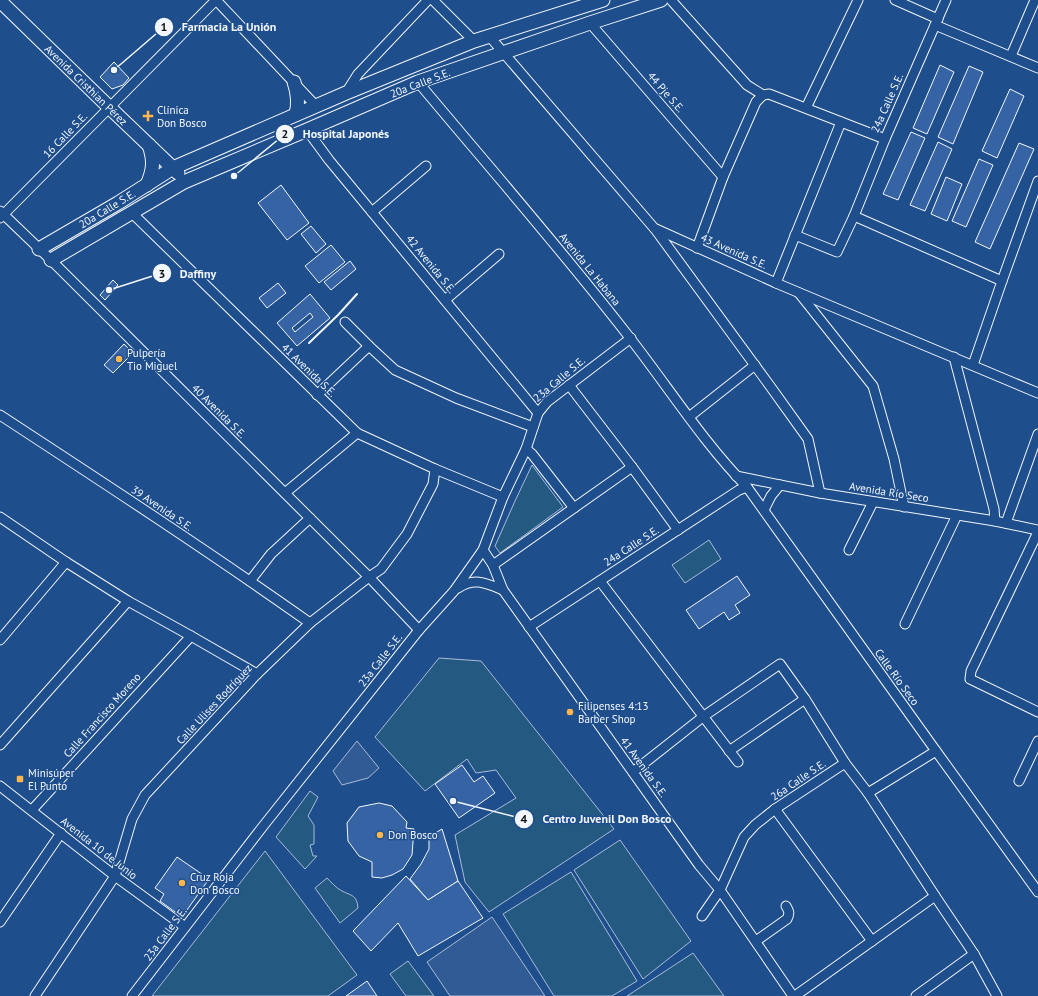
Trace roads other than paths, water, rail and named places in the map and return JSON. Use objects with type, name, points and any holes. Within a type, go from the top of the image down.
[{"type":"street","points":[[216,0],[316,106]]},
{"type":"street","name":"16 Calle S.E.","points":[[1,215],[216,0]]},
{"type":"street","points":[[346,93],[358,74],[428,0]]},
{"type":"street","points":[[433,0],[474,41]]},
{"type":"street","name":"20a Calle S.E.","points":[[39,249],[118,203],[173,168],[296,114],[474,41],[601,0]]},
{"type":"street","name":"20a Calle S.E.","points":[[51,260],[184,182],[418,82],[503,52],[661,0]]},
{"type":"street","points":[[671,0],[747,85],[763,95]]},
{"type":"street","points":[[806,108],[858,0]]},
{"type":"street","points":[[895,0],[936,22],[1038,68]]},
{"type":"street","name":"24a Calle S.E.","points":[[795,235],[837,252],[854,216],[885,139],[946,0]]},
{"type":"street","points":[[1011,56],[1035,0]]},
{"type":"street","name":"Avenida Cristhian Pérez","points":[[2,3],[173,168]]},
{"type":"street","name":"44 Pje S.E.","points":[[590,23],[723,177]]},
{"type":"street","name":"43 Avenida S.E.","points":[[490,37],[654,228],[776,283],[1038,393]]},
{"type":"street","points":[[294,82],[298,98],[296,114]]},
{"type":"street","name":"Avenida La Habana","points":[[418,82],[631,338],[689,417],[736,476]]},
{"type":"street","points":[[697,248],[723,177],[756,102],[763,95],[769,94],[885,139]]},
{"type":"street","points":[[776,283],[841,122]]},
{"type":"street","name":"42 Avenida S.E.","points":[[306,130],[329,160],[538,413]]},
{"type":"street","points":[[147,185],[152,175],[153,165],[149,145]]},
{"type":"street","points":[[372,212],[426,166]]},
{"type":"street","points":[[173,168],[181,176],[184,182]]},
{"type":"street","points":[[973,365],[1002,280],[1034,202],[1038,181]]},
{"type":"street","name":"41 Avenida S.E.","points":[[132,212],[357,433],[435,469],[503,497]]},
{"type":"street","name":"40 Avenida S.E.","points":[[1,215],[51,260],[369,577],[419,630]]},
{"type":"street","points":[[854,216],[1002,280]]},
{"type":"street","points":[[654,228],[808,439],[820,493]]},
{"type":"street","points":[[445,300],[499,254]]},
{"type":"street","points":[[798,292],[873,386],[894,458],[904,507]]},
{"type":"street","points":[[345,322],[368,346],[395,370],[456,398],[533,427]]},
{"type":"street","name":"23a Calle S.E.","points":[[132,996],[264,825],[419,630],[454,591],[483,550],[503,497],[526,449],[538,413],[547,402],[569,384],[631,338]]},
{"type":"street","points":[[318,395],[368,346]]},
{"type":"street","points":[[954,357],[994,509],[995,521]]},
{"type":"street","points":[[689,417],[755,366]]},
{"type":"street","points":[[569,384],[678,530]]},
{"type":"street","name":"39 Avenida S.E.","points":[[0,415],[250,581],[310,623]]},
{"type":"street","points":[[285,493],[357,433]]},
{"type":"street","points":[[1006,523],[1038,434]]},
{"type":"street","points":[[526,449],[532,454],[574,508]]},
{"type":"street","points":[[493,565],[632,467]]},
{"type":"street","name":"Calle Ulises Rodríguez","points":[[36,996],[115,876],[132,819],[145,795],[257,674],[310,623],[381,569],[407,534],[433,484],[435,469]]},
{"type":"street","name":"Avenida Río Seco","points":[[736,476],[820,493],[1006,523],[1038,531]]},
{"type":"street","name":"Calle Río Seco","points":[[736,476],[747,487],[764,510],[1038,892]]},
{"type":"street","points":[[764,510],[771,496],[780,485]]},
{"type":"street","name":"24a Calle S.E.","points":[[529,627],[739,490],[747,487]]},
{"type":"street","points":[[849,550],[873,502]]},
{"type":"street","points":[[905,624],[957,515]]},
{"type":"street","points":[[0,517],[66,562],[128,601],[257,674]]},
{"type":"street","points":[[250,581],[271,554],[310,518]]},
{"type":"street","points":[[1038,531],[972,671],[970,679],[1038,712]]},
{"type":"street","name":"41 Avenida S.E.","points":[[483,550],[493,565],[503,590],[700,865],[720,890],[794,996]]},
{"type":"street","points":[[0,640],[66,562]]},
{"type":"street","points":[[454,591],[463,584],[474,581],[486,582],[503,590]]},
{"type":"street","points":[[600,581],[738,762]]},
{"type":"street","points":[[0,745],[128,601]]},
{"type":"street","name":"Calle Francisco Moreno","points":[[32,810],[191,636]]},
{"type":"street","points":[[633,772],[704,716],[780,664],[805,699],[845,762],[868,793],[974,954],[997,996]]},
{"type":"street","points":[[729,751],[805,699]]},
{"type":"street","points":[[1019,781],[1038,741]]},
{"type":"street","points":[[868,793],[936,751]]},
{"type":"street","name":"26a Calle S.E.","points":[[702,916],[720,890],[744,837],[775,809],[845,762]]},
{"type":"street","name":"Avenida 10 de Junio","points":[[2,791],[32,810],[115,876],[185,927]]},
{"type":"street","points":[[775,809],[872,941]]},
{"type":"street","points":[[0,922],[61,833]]},
{"type":"street","points":[[794,996],[935,896]]},
{"type":"street","points":[[756,941],[787,919],[789,911],[786,906]]},
{"type":"street","points":[[916,996],[974,954]]},
{"type":"place","name":"Farmacia La Unión","points":[[114,70]]},
{"type":"place","name":"Clínica Don Bosco","points":[[148,116]]},
{"type":"place","name":"Hospital Japonés","points":[[234,176]]},
{"type":"place","name":"Daffiny","points":[[109,290]]},
{"type":"place","name":"Pulpería Tio Miguel","points":[[119,359]]},
{"type":"place","name":"Filipenses 4:13 Barber Shop","points":[[570,712]]},
{"type":"place","name":"Minisúper El Punto","points":[[20,779]]},
{"type":"place","name":"Centro Juvenil Don Bosco","points":[[453,801]]},
{"type":"place","name":"Don Bosco","points":[[380,835]]},
{"type":"place","name":"Cruz Roja Don Bosco","points":[[182,883]]}]
